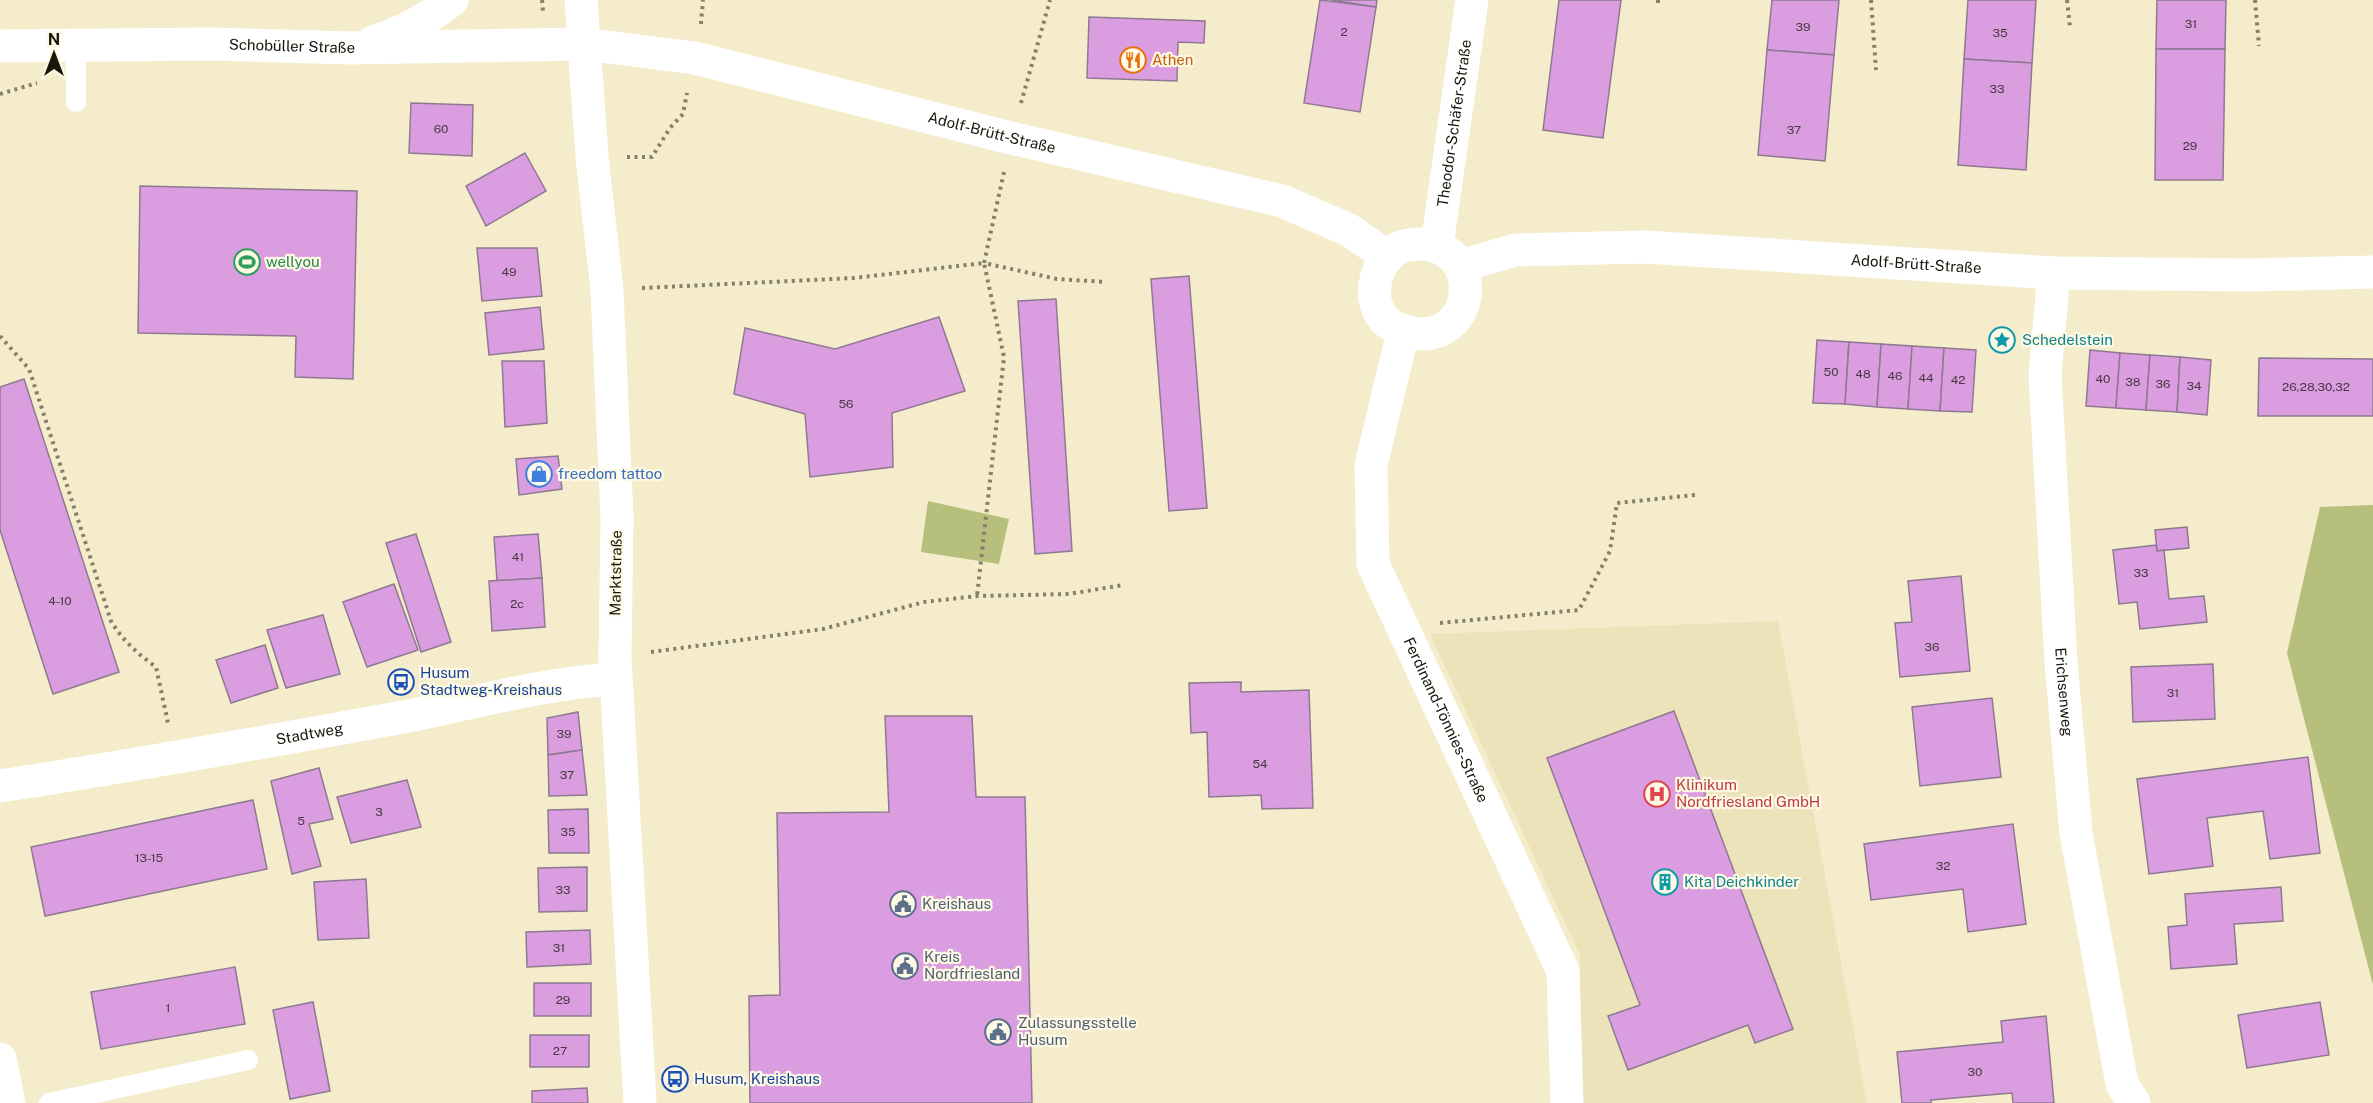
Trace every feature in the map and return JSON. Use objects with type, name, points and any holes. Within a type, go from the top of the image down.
[{"type":"street","points":[[351,48],[391,36],[431,16],[452,0]]},
{"type":"street","name":"Marktstraße","points":[[581,0],[592,158],[607,290],[617,518],[615,668],[640,1103]]},
{"type":"street","name":"Theodor-Schäfer-Straße","points":[[1449,256],[1472,0]]},
{"type":"street","name":"Schobüller Straße","points":[[0,46],[212,44],[351,48],[584,44]]},
{"type":"street","name":"Adolf-Brütt-Straße","points":[[584,44],[695,58],[1011,138],[1282,201],[1349,230],[1388,257],[1400,247],[1410,245],[1449,256],[1515,250],[1645,247],[2054,273],[2250,275],[2373,272]]},
{"type":"street","points":[[1388,257],[1378,268],[1375,298],[1383,318],[1403,332],[1422,334],[1446,328],[1462,309],[1466,286],[1449,256]]},
{"type":"street","name":"Erichsenweg","points":[[2054,273],[2045,375],[2061,662],[2076,833],[2122,1084],[2133,1103]]},
{"type":"street","name":"Ferdinand-Tönnies-Straße","points":[[1403,332],[1371,465],[1373,564],[1404,626],[1563,971],[1567,1103]]},
{"type":"street","name":"Stadtweg","points":[[0,786],[176,759],[414,715],[573,682],[615,668]]},
{"type":"street","points":[[0,1059],[9,1103]]},
{"type":"lane","points":[[74,46],[76,102]]},
{"type":"lane","points":[[49,1103],[248,1060]]},
{"type":"path","points":[[592,158],[652,158],[670,128],[682,114],[695,58],[703,0]]},
{"type":"path","points":[[977,596],[1004,357],[984,263],[1011,138],[1050,0]]},
{"type":"path","points":[[1871,0],[1876,70]]},
{"type":"path","points":[[2067,0],[2070,27]]},
{"type":"path","points":[[2255,0],[2259,46]]},
{"type":"path","points":[[607,290],[854,278],[984,263],[1058,279],[1106,282]]},
{"type":"path","points":[[0,336],[28,369],[111,621],[124,640],[156,667],[176,759]]},
{"type":"path","points":[[1404,626],[1579,610],[1610,551],[1617,503],[1695,495]]},
{"type":"path","points":[[615,668],[824,629],[924,602],[977,596],[1069,594],[1123,585]]},
{"type":"shaded area","name":"Klinikum Nordfriesland GmbH","points":[[1778,621],[1867,1103],[1579,1103],[1580,955],[1430,634]]},
{"type":"green space","points":[[928,501],[1009,519],[999,564],[921,552]]},
{"type":"green space","points":[[2373,505],[2373,985],[2287,653],[2320,507]]},
{"type":"building","points":[[1320,0],[1376,7],[1360,112],[1304,103]]},
{"type":"building","points":[[1331,0],[1377,0],[1376,7]]},
{"type":"building","points":[[1559,0],[1621,0],[1603,138],[1543,130]]},
{"type":"building","points":[[1772,0],[1839,0],[1834,55],[1767,50]]},
{"type":"building","points":[[1968,0],[2036,0],[2032,63],[1964,59]]},
{"type":"building","points":[[2157,0],[2226,0],[2225,49],[2156,49]]},
{"type":"building","name":"Athen","points":[[1089,17],[1205,21],[1204,43],[1178,42],[1177,81],[1087,78]]},
{"type":"building","points":[[2156,49],[2225,49],[2223,180],[2155,180]]},
{"type":"building","points":[[1767,50],[1834,55],[1825,161],[1758,155]]},
{"type":"building","points":[[1964,59],[2032,63],[2026,170],[1958,165]]},
{"type":"building","points":[[411,103],[473,105],[472,156],[409,153]]},
{"type":"building","points":[[525,153],[546,191],[486,226],[466,186]]},
{"type":"building","name":"wellyou","points":[[140,186],[357,191],[353,379],[295,377],[296,336],[138,333]]},
{"type":"building","points":[[477,248],[537,248],[542,296],[482,301]]},
{"type":"building","points":[[1189,276],[1207,508],[1169,511],[1151,279]]},
{"type":"building","points":[[1056,299],[1072,551],[1035,554],[1018,301]]},
{"type":"building","points":[[540,307],[544,349],[489,355],[485,313]]},
{"type":"building","points":[[939,317],[965,391],[892,413],[893,467],[810,477],[805,414],[734,394],[745,328],[835,349]]},
{"type":"building","points":[[1817,340],[1849,342],[1845,404],[1813,403]]},
{"type":"building","points":[[1849,342],[1881,344],[1877,407],[1845,404]]},
{"type":"building","points":[[1881,344],[1912,346],[1908,409],[1877,407]]},
{"type":"building","points":[[1912,346],[1944,348],[1940,411],[1908,409]]},
{"type":"building","points":[[1944,348],[1976,350],[1972,412],[1940,411]]},
{"type":"building","points":[[2090,350],[2120,353],[2116,408],[2086,406]]},
{"type":"building","points":[[2120,353],[2150,355],[2146,410],[2116,408]]},
{"type":"building","points":[[2150,355],[2180,357],[2177,412],[2146,410]]},
{"type":"building","points":[[2180,357],[2211,360],[2207,415],[2177,412]]},
{"type":"building","points":[[2259,358],[2373,359],[2373,416],[2258,416]]},
{"type":"building","points":[[502,361],[544,361],[547,423],[505,427]]},
{"type":"building","points":[[24,379],[119,672],[53,694],[0,530],[0,387]]},
{"type":"building","name":"freedom tattoo","points":[[558,456],[562,489],[519,495],[516,459]]},
{"type":"building","points":[[2187,527],[2189,548],[2157,551],[2155,530]]},
{"type":"building","points":[[416,534],[451,642],[421,652],[386,543]]},
{"type":"building","points":[[538,534],[542,578],[497,581],[494,537]]},
{"type":"building","points":[[2156,545],[2157,551],[2164,550],[2169,599],[2204,596],[2207,622],[2140,629],[2137,602],[2119,604],[2113,550]]},
{"type":"building","points":[[1961,576],[1970,671],[1900,677],[1895,623],[1912,622],[1908,581]]},
{"type":"building","points":[[542,578],[545,627],[492,631],[489,581]]},
{"type":"building","points":[[394,584],[418,650],[367,667],[343,602]]},
{"type":"building","points":[[323,615],[340,674],[286,688],[267,630]]},
{"type":"building","points":[[265,645],[278,688],[231,703],[216,660]]},
{"type":"building","points":[[2213,664],[2215,719],[2133,722],[2131,667]]},
{"type":"building","points":[[1241,682],[1241,692],[1309,690],[1313,808],[1262,809],[1261,795],[1209,797],[1207,732],[1191,733],[1189,683]]},
{"type":"building","points":[[1992,698],[2001,777],[1920,786],[1912,707]]},
{"type":"building","name":"Kita Deichkinder","points":[[1674,711],[1793,1029],[1755,1043],[1748,1025],[1628,1070],[1608,1016],[1640,1005],[1547,758]]},
{"type":"building","points":[[578,712],[582,750],[548,755],[547,718]]},
{"type":"building","name":"Kreishaus","points":[[885,716],[972,716],[976,797],[1025,797],[1032,1103],[750,1103],[749,996],[780,995],[777,813],[889,812]]},
{"type":"building","points":[[582,750],[587,795],[549,796],[548,755]]},
{"type":"building","points":[[2308,757],[2320,853],[2270,859],[2263,811],[2207,818],[2213,866],[2149,874],[2137,779]]},
{"type":"building","points":[[319,768],[333,819],[309,824],[321,866],[292,874],[271,781]]},
{"type":"building","points":[[407,780],[421,827],[351,843],[337,797]]},
{"type":"building","points":[[253,800],[267,869],[45,916],[31,847]]},
{"type":"building","points":[[588,809],[589,853],[549,853],[548,810]]},
{"type":"building","points":[[2013,824],[2026,924],[1968,932],[1963,889],[1871,900],[1864,844]]},
{"type":"building","points":[[587,867],[587,911],[539,912],[538,868]]},
{"type":"building","points":[[366,879],[369,938],[318,940],[314,882]]},
{"type":"building","points":[[2281,887],[2283,921],[2234,924],[2237,964],[2171,969],[2168,927],[2187,925],[2185,894]]},
{"type":"building","points":[[590,930],[591,964],[527,967],[526,932]]},
{"type":"building","points":[[235,967],[245,1024],[101,1049],[91,992]]},
{"type":"building","points":[[534,983],[591,983],[591,1016],[534,1016]]},
{"type":"building","points":[[313,1002],[330,1091],[290,1099],[273,1010]]},
{"type":"building","points":[[2320,1002],[2329,1055],[2247,1068],[2238,1015]]},
{"type":"building","points":[[2046,1016],[2054,1103],[2013,1103],[2012,1093],[1931,1100],[1931,1103],[1902,1103],[1897,1052],[2003,1042],[2001,1021]]},
{"type":"building","points":[[530,1035],[589,1035],[589,1067],[530,1067]]},
{"type":"building","points":[[587,1088],[588,1103],[532,1103],[532,1091]]},
{"type":"place","name":"Athen","points":[[1133,60]]},
{"type":"place","name":"wellyou","points":[[247,262]]},
{"type":"place","name":"Schedelstein","points":[[2002,340]]},
{"type":"place","name":"freedom tattoo","points":[[539,474]]},
{"type":"place","name":"Husum Stadtweg-Kreishaus","points":[[401,682]]},
{"type":"place","name":"Klinikum Nordfriesland GmbH","points":[[1657,794]]},
{"type":"place","name":"Kita Deichkinder","points":[[1665,882]]},
{"type":"place","name":"Kreishaus","points":[[903,904]]},
{"type":"place","name":"Kreis Nordfriesland","points":[[905,966]]},
{"type":"place","name":"Zulassungsstelle Husum","points":[[998,1032]]},
{"type":"place","name":"Husum, Kreishaus","points":[[675,1079]]}]
